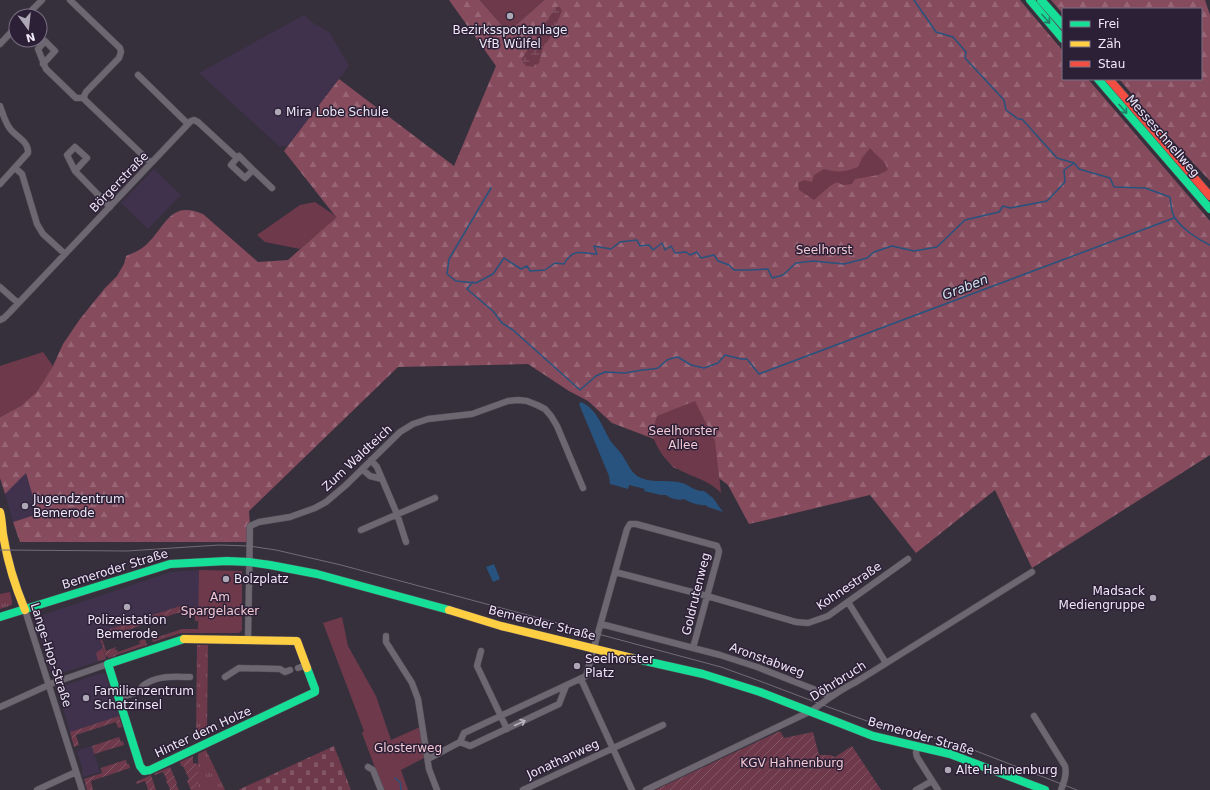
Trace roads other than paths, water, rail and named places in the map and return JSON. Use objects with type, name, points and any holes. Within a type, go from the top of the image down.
[{"type":"main road","points":[[1030,0],[1062,37]]},
{"type":"main road","points":[[1041,0],[1062,24]]},
{"type":"main road","name":"Messeschnellweg","points":[[1099,80],[1210,209]]},
{"type":"main road","name":"Messeschnellweg","points":[[1110,80],[1210,196]]},
{"type":"main road","name":"Lange-Hop-Straße","points":[[0,512],[2,519],[1,527],[9,561],[25,610]]},
{"type":"main road","name":"Bemeroder Straße","points":[[0,617],[166,565],[206,562],[249,562],[270,565],[317,574],[456,612],[501,626],[703,674],[811,711],[873,736],[950,754],[1045,790]]},
{"type":"main road","name":"Hinter dem Holze","points":[[184,639],[297,641],[315,689],[313,693],[146,771],[143,771],[108,664],[184,639]]},
{"type":"street","points":[[34,8],[42,0]]},
{"type":"street","points":[[70,0],[120,48],[122,52],[119,58],[86,92],[84,98],[87,103],[151,164]]},
{"type":"street","points":[[0,44],[8,36]]},
{"type":"street","points":[[43,64],[46,69],[76,98],[84,98]]},
{"type":"street","points":[[138,75],[188,124],[194,120],[198,122],[237,158],[239,156],[272,188]]},
{"type":"street","points":[[0,106],[4,120],[11,130],[28,147],[28,153],[0,184]]},
{"type":"street","name":"Börgerstraße","points":[[0,320],[18,304],[188,124]]},
{"type":"street","points":[[237,158],[231,165],[245,178],[253,170]]},
{"type":"street","points":[[15,168],[22,174],[40,230],[65,254]]},
{"type":"street","points":[[74,171],[110,206]]},
{"type":"street","points":[[0,287],[18,304]]},
{"type":"street","name":"Zum Waldteich","points":[[249,562],[250,526],[258,522],[290,517],[315,508],[336,495],[400,432],[413,424],[428,420],[472,414],[508,401],[527,401],[541,407],[551,416],[557,426],[583,488]]},
{"type":"street","points":[[371,460],[377,467],[397,514],[406,542]]},
{"type":"street","points":[[362,469],[370,476],[382,479]]},
{"type":"street","points":[[360,530],[435,498]]},
{"type":"street","name":"Goldrutenweg","points":[[601,624],[694,648],[719,551],[717,546],[636,524],[630,524],[627,529],[615,572]]},
{"type":"street","name":"Kohnestraße","points":[[615,572],[707,596],[796,622],[808,623],[828,616],[908,559]]},
{"type":"street","points":[[248,639],[249,562]]},
{"type":"street","points":[[428,759],[460,742],[464,733],[586,676],[615,572]]},
{"type":"street","name":"Döhrbruch","points":[[646,790],[811,711],[831,696],[886,664],[1032,572]]},
{"type":"street","points":[[848,602],[886,664]]},
{"type":"street","name":"Lange-Hop-Straße","points":[[25,610],[82,790]]},
{"type":"street","points":[[386,636],[386,642],[412,683],[418,699],[428,759],[437,790]]},
{"type":"street","name":"Aronstabweg","points":[[694,648],[757,667],[831,696]]},
{"type":"street","points":[[481,651],[477,666],[506,729]]},
{"type":"street","name":"Hinter dem Holze","points":[[0,707],[49,685],[108,664]]},
{"type":"street","points":[[298,668],[307,665]]},
{"type":"street","points":[[225,677],[239,668],[280,669],[285,672],[290,670]]},
{"type":"street","points":[[119,698],[138,692],[142,686],[165,677],[190,677]]},
{"type":"street","points":[[581,679],[632,790]]},
{"type":"street","points":[[460,742],[470,746],[559,704],[566,686]]},
{"type":"street","points":[[1034,716],[1065,766],[1065,780],[1061,790]]},
{"type":"street","name":"Jonathanweg","points":[[523,790],[663,724]]},
{"type":"street","points":[[917,746],[917,757],[938,790]]},
{"type":"street","points":[[368,767],[374,770],[381,790]]},
{"type":"street","points":[[37,790],[76,772]]},
{"type":"street","points":[[920,789],[932,781]]},
{"type":"water","points":[[581,402],[587,405],[600,420],[612,443],[634,474],[643,479],[673,481],[682,483],[700,491],[704,491],[713,498],[723,512],[705,505],[694,504],[684,499],[674,499],[666,495],[644,491],[645,489],[629,485],[628,489],[610,484],[609,476],[579,404]]},
{"type":"water","points":[[494,564],[500,579],[493,582],[486,567]]},
{"type":"waterway","points":[[914,0],[936,32],[953,37],[966,52],[965,58],[1004,100],[1006,110],[1018,119],[1022,119],[1057,158],[1074,163]]},
{"type":"waterway","points":[[491,188],[449,259],[447,274],[456,281],[476,283],[493,274],[504,258],[521,269],[527,266],[530,271],[545,270],[555,263],[564,264],[567,259],[574,254],[597,254],[594,246],[611,249],[620,242],[637,240],[640,246],[649,245],[653,250],[662,243],[665,250],[671,246],[675,253],[686,252],[690,255],[697,252],[701,258],[714,255],[718,261],[729,265],[734,270],[768,269],[772,278],[783,275],[796,263],[813,261],[844,264],[867,258],[874,252],[892,246],[914,251],[937,247],[965,220],[999,212],[1003,206],[1010,208],[1047,201],[1065,182],[1064,170],[1074,163],[1079,169],[1110,178],[1114,187],[1145,188],[1170,197],[1171,208],[1178,222],[1191,234],[1210,245]]},
{"type":"waterway","name":"Graben","points":[[473,282],[467,289],[493,311],[502,323],[513,330],[580,390],[596,376],[605,372],[625,373],[658,368],[667,360],[678,357],[691,365],[704,368],[718,363],[725,355],[747,359],[759,374],[1174,218]]},
{"type":"waterway","points":[[395,778],[400,782],[401,790]]},
{"type":"tram line","points":[[0,550],[127,551],[219,545],[249,546],[276,550],[341,565],[721,667],[867,721],[958,744],[1077,790]]},
{"type":"place","name":"Bezirkssportanlage VfB Wülfel","points":[[510,16]]},
{"type":"place","name":"Mira Lobe Schule","points":[[278,112]]},
{"type":"place","name":"Jugendzentrum Bemerode","points":[[25,506]]},
{"type":"place","name":"Bolzplatz","points":[[226,579]]},
{"type":"place","name":"Madsack Mediengruppe","points":[[1153,598]]},
{"type":"place","name":"Polizeistation Bemerode","points":[[127,607]]},
{"type":"place","name":"Seelhorster Platz","points":[[577,666]]},
{"type":"place","name":"Familienzentrum Schatzinsel","points":[[86,698]]},
{"type":"place","name":"Alte Hahnenburg","points":[[948,770]]},
{"type":"park label","name":"Seelhorst","points":[[824,250]]},
{"type":"park label","name":"Seelhorster Allee","points":[[683,438]]},
{"type":"park label","name":"Am Spargelacker","points":[[220,604]]},
{"type":"park label","name":"Glosterweg","points":[[408,748]]},
{"type":"park label","name":"KGV Hahnenburg","points":[[792,763]]}]
